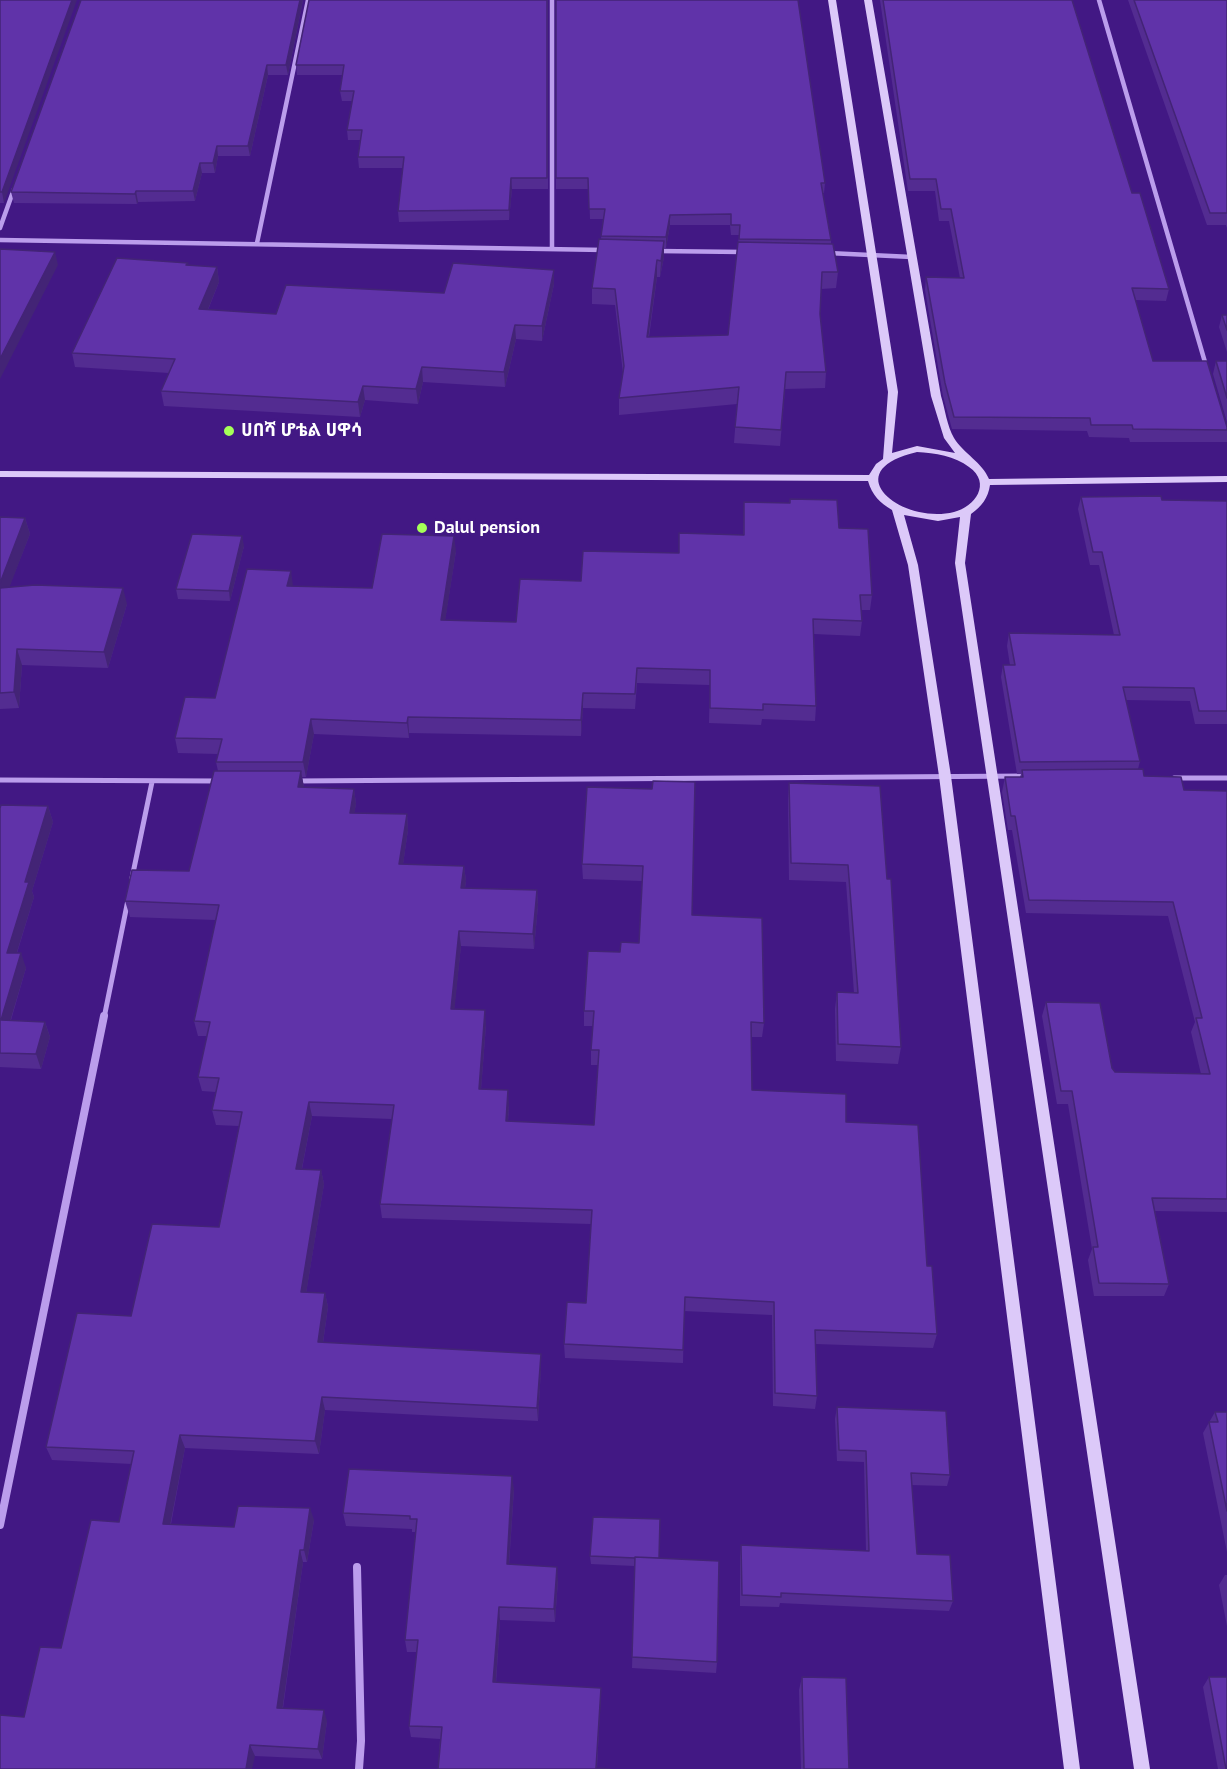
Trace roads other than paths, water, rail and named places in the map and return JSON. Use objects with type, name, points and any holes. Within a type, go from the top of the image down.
[{"type":"street","points":[[257,243],[308,0]]},
{"type":"street","points":[[552,0],[552,249]]},
{"type":"street","points":[[832,0],[893,393],[886,458]]},
{"type":"street","points":[[868,0],[936,396],[949,438],[967,461]]},
{"type":"street","points":[[1100,0],[1207,371]]},
{"type":"street","points":[[0,228],[16,185]]},
{"type":"street","points":[[0,240],[611,250]]},
{"type":"street","points":[[647,250],[754,252]]},
{"type":"street","points":[[825,253],[912,257]]},
{"type":"street","points":[[917,449],[952,453],[967,461],[979,470],[985,482],[981,498],[966,512],[950,516],[932,518],[897,509],[884,500],[876,489],[873,478],[878,467],[886,458],[917,449]]},
{"type":"street","points":[[0,474],[873,478]]},
{"type":"street","points":[[985,482],[1227,479]]},
{"type":"street","points":[[897,509],[913,564],[945,776],[1072,1769]]},
{"type":"street","points":[[966,512],[960,563],[1142,1769]]},
{"type":"street","points":[[282,781],[1040,776]]},
{"type":"street","points":[[1168,777],[1227,778]]},
{"type":"street","points":[[0,780],[223,781]]},
{"type":"street","points":[[0,1526],[152,782]]},
{"type":"street","points":[[357,1567],[361,1741],[359,1769]]},
{"type":"place","name":"ሀበሻ ሆቴል ሀዋሳ","points":[[229,431]]},
{"type":"place","name":"Dalul pension","points":[[422,528]]}]
